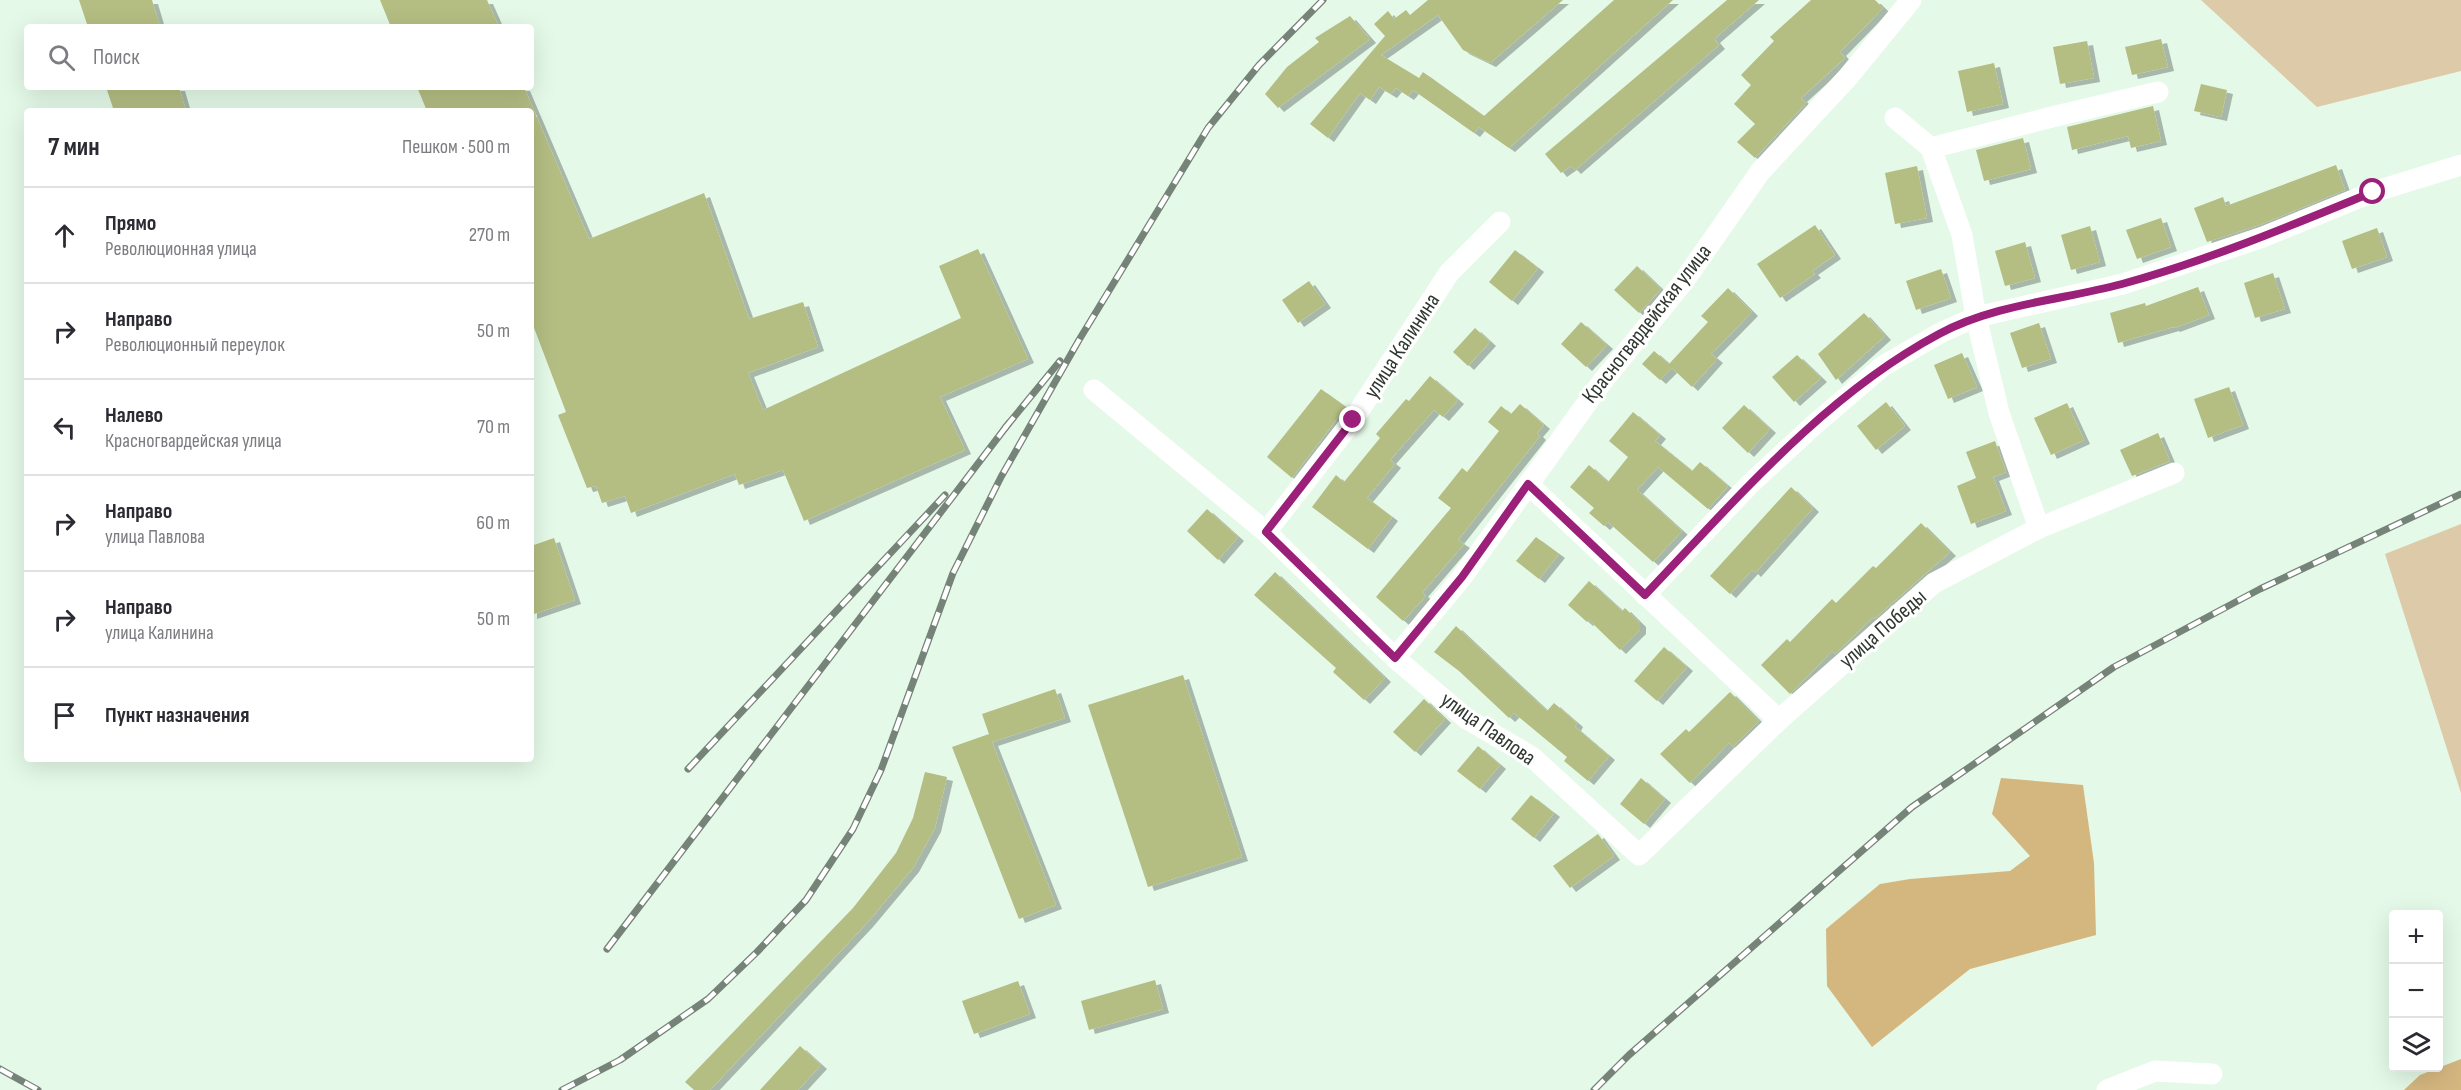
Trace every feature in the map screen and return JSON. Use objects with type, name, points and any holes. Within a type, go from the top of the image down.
[{"type":"street","name":"Красногвардейская улица","points":[[1395,658],[1462,577],[1602,382],[1684,281],[1760,172],[1848,77],[1911,0]]},
{"type":"street","points":[[1931,148],[2158,92]]},
{"type":"street","points":[[1895,118],[1931,148],[1962,235],[1976,317],[1999,413],[2039,528]]},
{"type":"street","points":[[1645,595],[1750,484],[1815,423],[1883,366],[1940,333],[1976,317],[2123,284],[2263,237],[2373,192],[2461,165]]},
{"type":"street","name":"улица Калинина","points":[[1266,532],[1353,420],[1449,273],[1500,222]]},
{"type":"street","name":"улица Павлова","points":[[1094,390],[1266,532],[1395,658],[1467,719],[1532,758],[1639,855]]},
{"type":"street","name":"улица Победы","points":[[1639,855],[1779,720],[1934,584],[2039,528],[2174,473]]},
{"type":"street","points":[[1528,484],[1779,720]]},
{"type":"street","points":[[2107,1090],[2155,1071],[2212,1074]]},
{"type":"shaded area","points":[[2201,0],[2461,0],[2461,71],[2317,107]]},
{"type":"shaded area","points":[[2461,524],[2461,793],[2385,554]]},
{"type":"shaded area","points":[[2001,778],[2083,785],[2094,863],[2096,935],[1970,969],[1872,1047],[1827,986],[1826,929],[1880,884],[1910,879],[2010,871],[2030,856],[1992,814]]},
{"type":"shaded area","points":[[2461,1059],[2461,1090],[2404,1090],[2420,1075],[2428,1072],[2443,1072],[2443,1066]]},
{"type":"building","points":[[79,0],[152,0],[159,24],[87,24]]},
{"type":"building","points":[[380,0],[487,0],[498,24],[390,24]]},
{"type":"building","points":[[1428,0],[1563,0],[1490,63],[1463,50],[1438,15],[1381,55],[1419,78],[1423,72],[1484,116],[1614,0],[1673,0],[1509,148],[1479,127],[1474,133],[1413,90],[1408,96],[1396,88],[1391,94],[1379,87],[1370,100],[1360,93],[1328,138],[1310,124],[1385,36],[1374,24],[1388,11],[1394,19],[1406,10],[1410,15]]},
{"type":"building","points":[[1727,0],[1759,0],[1714,39],[1719,45],[1575,170],[1571,166],[1561,173],[1545,154]]},
{"type":"building","points":[[1811,0],[1875,0],[1883,8],[1840,52],[1845,58],[1801,98],[1806,103],[1755,158],[1737,142],[1755,124],[1734,104],[1751,85],[1741,75],[1774,41],[1770,37]]},
{"type":"building","points":[[1350,16],[1370,39],[1278,108],[1265,94],[1287,67],[1319,42],[1315,38]]},
{"type":"building","points":[[2161,39],[2168,67],[2132,75],[2125,47]]},
{"type":"building","points":[[2087,41],[2094,78],[2060,84],[2053,47]]},
{"type":"building","points":[[1994,63],[2003,104],[1967,112],[1958,71]]},
{"type":"building","points":[[2201,84],[2227,90],[2221,117],[2194,111]]},
{"type":"building","points":[[107,90],[180,90],[185,108],[113,108]]},
{"type":"building","points":[[418,90],[525,90],[533,108],[426,108]]},
{"type":"building","points":[[2153,106],[2161,141],[2131,148],[2128,136],[2072,150],[2067,127]]},
{"type":"building","points":[[534,110],[589,239],[704,193],[749,319],[803,302],[818,347],[748,373],[763,410],[961,318],[939,266],[978,249],[1028,359],[940,397],[965,450],[804,521],[783,470],[739,485],[735,474],[631,513],[625,496],[602,503],[596,486],[587,488],[558,415],[566,412],[534,328]]},
{"type":"building","points":[[2023,138],[2031,169],[1984,181],[1976,150]]},
{"type":"building","points":[[2336,165],[2345,190],[2262,224],[2207,242],[2194,208],[2223,197],[2226,206]]},
{"type":"building","points":[[1917,166],[1927,218],[1895,224],[1885,173]]},
{"type":"building","points":[[2161,218],[2171,247],[2137,259],[2126,230]]},
{"type":"building","points":[[1815,225],[1835,255],[1812,271],[1815,274],[1780,298],[1757,264]]},
{"type":"building","points":[[2090,226],[2100,262],[2071,270],[2061,235]]},
{"type":"building","points":[[2377,228],[2387,257],[2352,269],[2342,241]]},
{"type":"building","points":[[2025,242],[2035,278],[2005,286],[1995,251]]},
{"type":"building","points":[[1515,250],[1538,268],[1512,301],[1489,282]]},
{"type":"building","points":[[1637,266],[1661,289],[1639,313],[1614,290]]},
{"type":"building","points":[[1941,269],[1951,298],[1916,310],[1906,281]]},
{"type":"building","points":[[2273,273],[2285,309],[2255,318],[2244,283]]},
{"type":"building","points":[[1309,281],[1325,304],[1298,323],[1282,300]]},
{"type":"building","points":[[2198,287],[2209,315],[2174,328],[2118,343],[2110,313],[2145,303],[2146,306]]},
{"type":"building","points":[[1728,288],[1752,312],[1711,354],[1717,359],[1692,387],[1672,368],[1660,380],[1642,364],[1654,351],[1669,364],[1708,322],[1701,316]]},
{"type":"building","points":[[1864,313],[1885,336],[1836,380],[1818,354]]},
{"type":"building","points":[[1581,322],[1607,345],[1586,367],[1561,344]]},
{"type":"building","points":[[2039,323],[2051,359],[2022,368],[2010,333]]},
{"type":"building","points":[[1475,328],[1490,342],[1468,366],[1453,352]]},
{"type":"building","points":[[1962,353],[1977,387],[1948,399],[1934,365]]},
{"type":"building","points":[[1797,355],[1821,378],[1794,402],[1772,377]]},
{"type":"building","points":[[1430,376],[1458,400],[1443,417],[1434,410],[1390,460],[1395,464],[1367,498],[1392,517],[1368,549],[1312,507],[1336,475],[1344,482],[1380,438],[1376,434],[1406,399],[1409,401]]},
{"type":"building","points":[[2229,387],[2243,425],[2208,438],[2194,399]]},
{"type":"building","points":[[1321,389],[1346,407],[1292,478],[1267,457]]},
{"type":"building","points":[[1886,402],[1905,426],[1876,450],[1857,426]]},
{"type":"building","points":[[2067,403],[2084,440],[2051,455],[2034,418]]},
{"type":"building","points":[[1520,404],[1544,425],[1537,433],[1540,436],[1458,540],[1464,544],[1422,593],[1426,596],[1403,621],[1376,597],[1451,508],[1438,498],[1462,468],[1467,472],[1499,431],[1488,422],[1501,406],[1511,414]]},
{"type":"building","points":[[1744,405],[1770,429],[1748,453],[1722,428]]},
{"type":"building","points":[[1633,412],[1660,435],[1655,441],[1692,471],[1700,462],[1728,486],[1708,509],[1658,467],[1637,490],[1682,531],[1653,562],[1608,522],[1604,526],[1589,513],[1594,508],[1570,487],[1589,465],[1608,482],[1628,457],[1609,441]]},
{"type":"building","points":[[2158,433],[2170,461],[2132,476],[2120,450]]},
{"type":"building","points":[[1995,441],[2006,472],[1993,477],[2006,511],[1971,524],[1957,486],[1976,478],[1966,452]]},
{"type":"building","points":[[1791,487],[1813,508],[1755,573],[1752,570],[1730,594],[1710,576]]},
{"type":"building","points":[[1207,509],[1238,537],[1218,560],[1187,531]]},
{"type":"building","points":[[1921,523],[1950,552],[1874,619],[1873,617],[1835,654],[1832,651],[1790,694],[1761,665],[1787,639],[1790,642],[1832,599],[1836,603],[1873,566],[1876,568]]},
{"type":"building","points":[[1536,537],[1559,554],[1539,579],[1516,561]]},
{"type":"building","points":[[554,538],[575,600],[534,614],[534,545]]},
{"type":"building","points":[[1275,572],[1385,678],[1364,700],[1333,672],[1336,668],[1254,595]]},
{"type":"building","points":[[1589,581],[1622,611],[1625,608],[1640,623],[1640,630],[1620,650],[1589,620],[1587,622],[1568,605]]},
{"type":"building","points":[[1456,626],[1547,711],[1554,703],[1577,723],[1575,727],[1609,756],[1588,781],[1564,761],[1567,757],[1514,713],[1509,718],[1459,671],[1434,652]]},
{"type":"building","points":[[1664,647],[1687,667],[1657,701],[1634,681]]},
{"type":"building","points":[[1183,675],[1242,857],[1148,887],[1088,705]]},
{"type":"building","points":[[1055,689],[1065,718],[992,742],[1056,905],[1019,919],[952,747],[989,734],[982,714]]},
{"type":"building","points":[[1730,692],[1759,721],[1733,747],[1729,743],[1690,783],[1660,754],[1686,729],[1689,732]]},
{"type":"building","points":[[1424,699],[1445,719],[1415,752],[1393,732]]},
{"type":"building","points":[[1478,746],[1500,765],[1480,789],[1457,771]]},
{"type":"building","points":[[925,772],[947,777],[935,828],[913,868],[867,923],[710,1090],[694,1090],[685,1082],[853,908],[896,853],[913,818]]},
{"type":"building","points":[[1641,778],[1665,799],[1644,824],[1620,804]]},
{"type":"building","points":[[1531,795],[1554,813],[1534,838],[1511,819]]},
{"type":"building","points":[[1598,834],[1614,856],[1570,888],[1553,866]]},
{"type":"building","points":[[1155,980],[1163,1009],[1089,1030],[1081,1001]]},
{"type":"building","points":[[1018,981],[1030,1014],[974,1034],[962,1001]]},
{"type":"building","points":[[800,1046],[821,1065],[798,1090],[760,1090]]},
{"type":"railway","points":[[562,1090],[620,1060],[708,999],[806,900],[853,829],[881,770],[953,573],[1001,477],[1079,340],[1208,128],[1259,65],[1323,0]]},
{"type":"railway","points":[[1005,428],[1060,361]]},
{"type":"railway","points":[[607,949],[1009,423]]},
{"type":"railway","points":[[1594,1090],[1629,1055],[1912,807],[2114,667],[2260,589],[2461,494]]},
{"type":"railway","points":[[688,769],[945,495]]},
{"type":"railway","points":[[0,1069],[38,1090]]},
{"type":"route","points":[[1353,420],[1266,532],[1395,658],[1462,577],[1528,484],[1645,595],[1750,484],[1815,423],[1883,366],[1940,333],[1976,317],[2123,284],[2263,237],[2373,192]]}]
